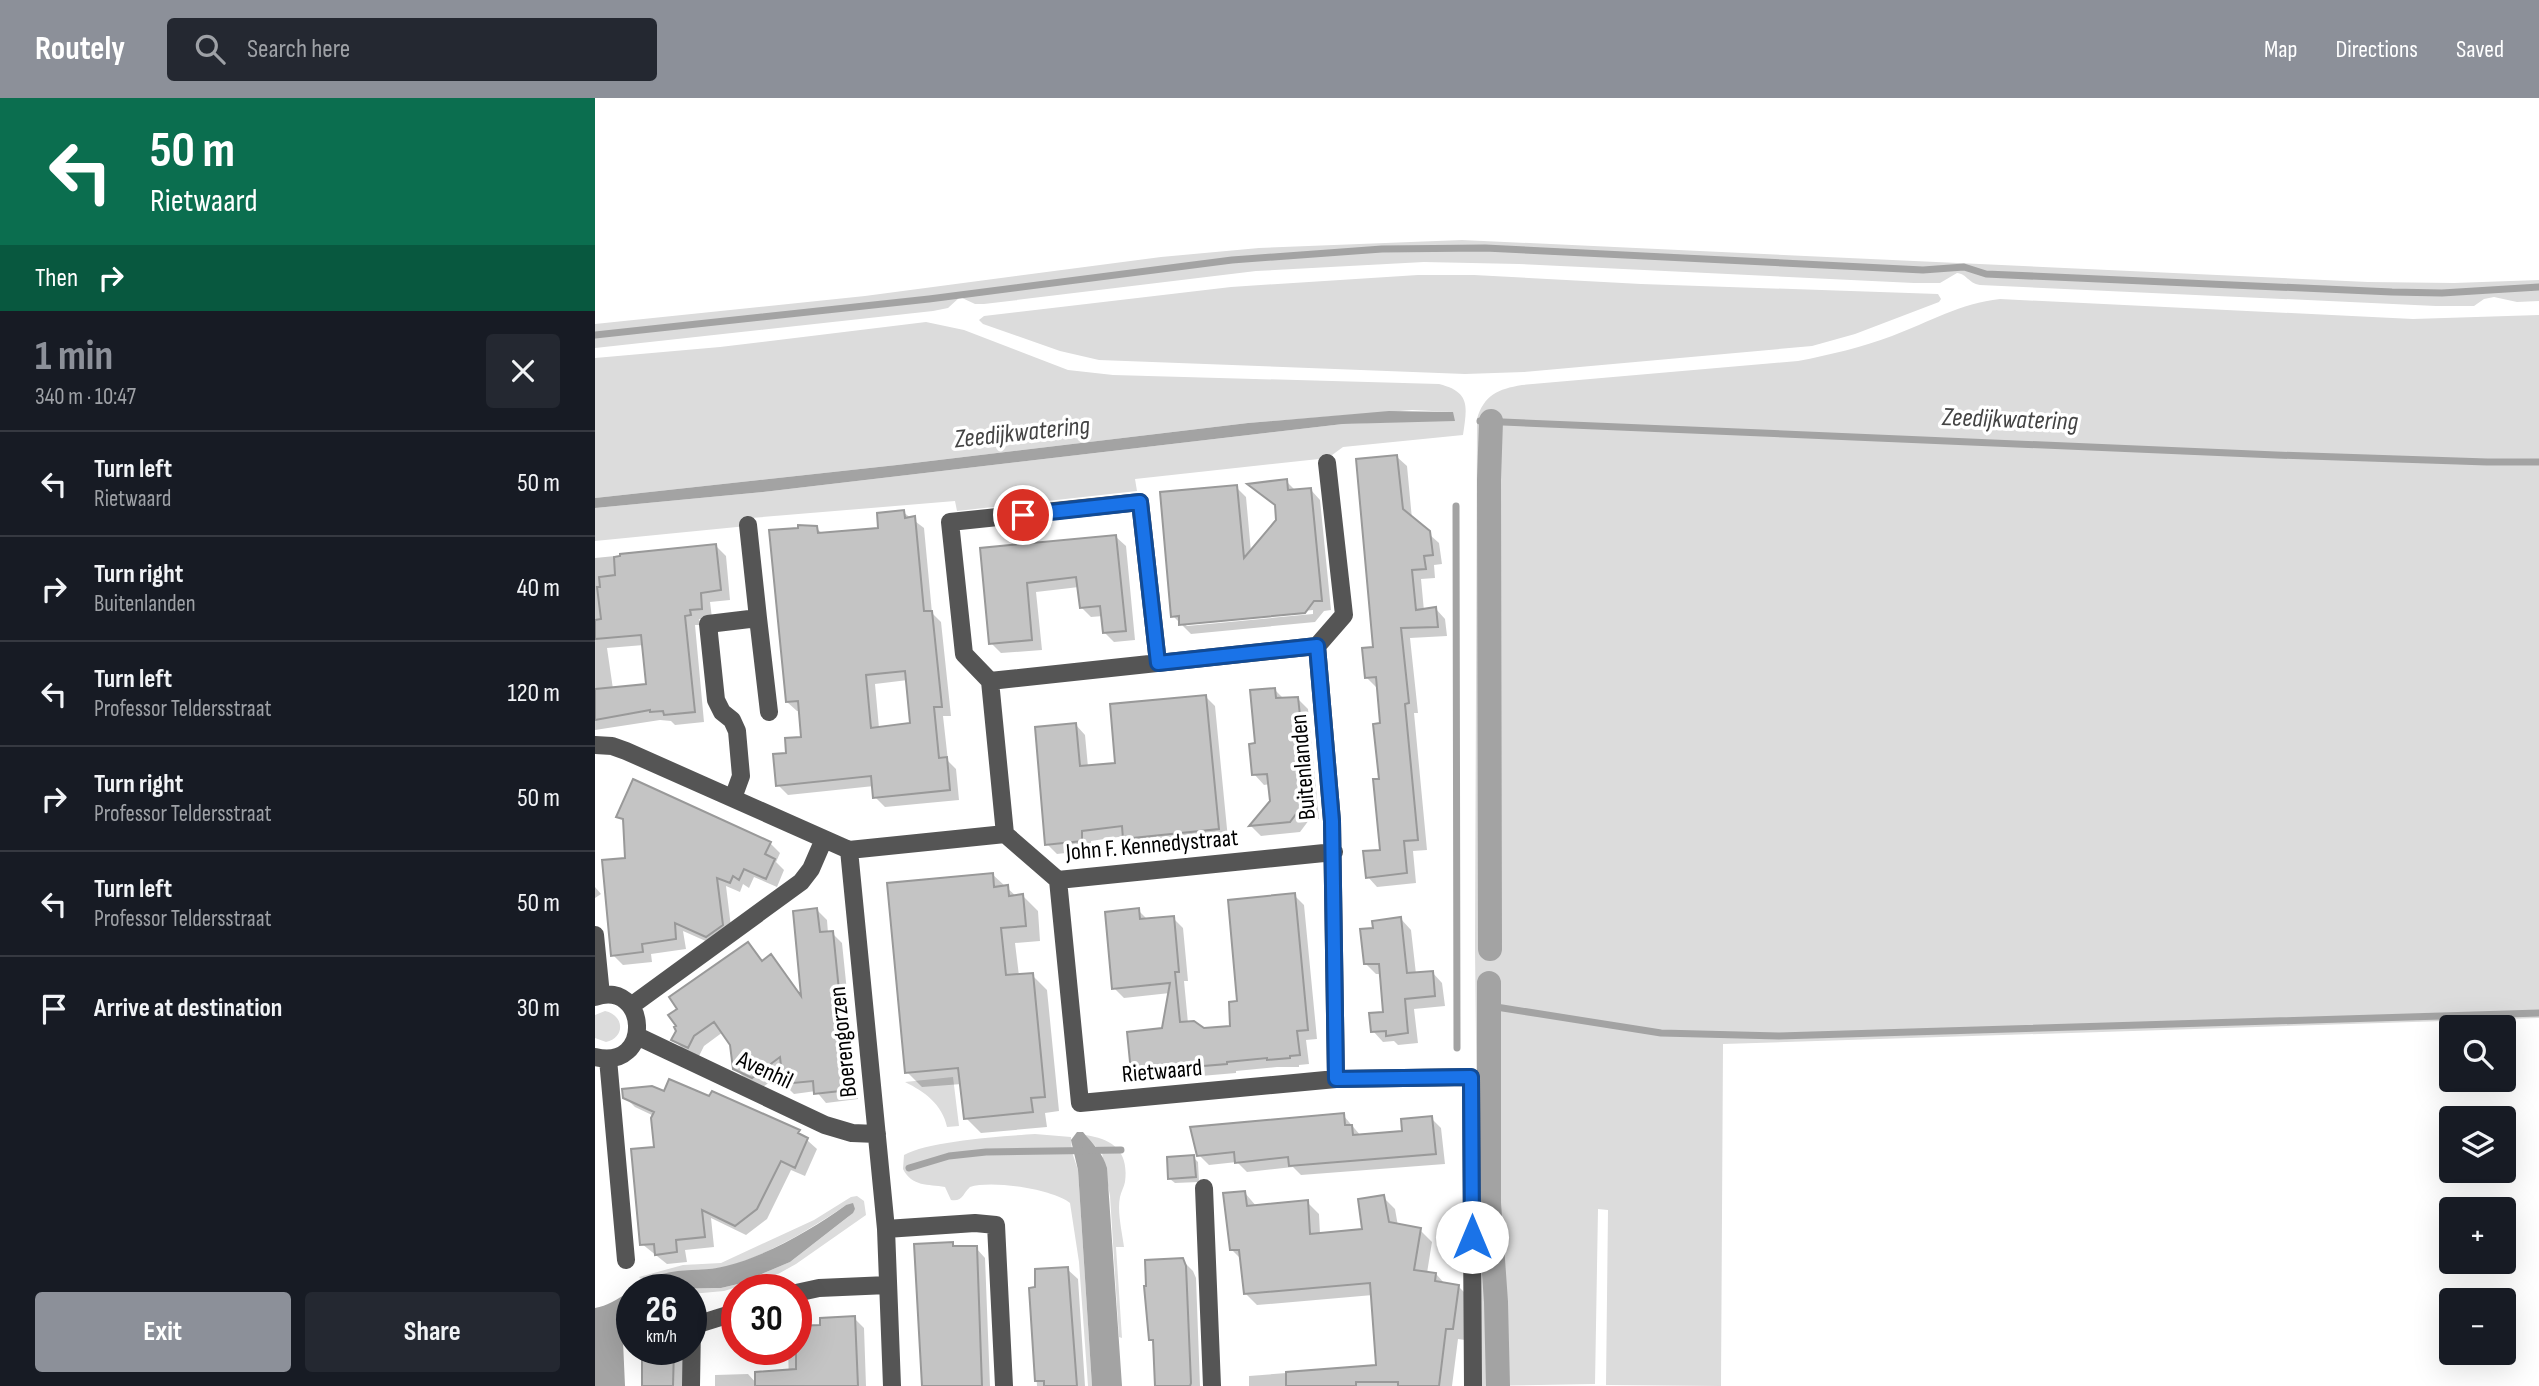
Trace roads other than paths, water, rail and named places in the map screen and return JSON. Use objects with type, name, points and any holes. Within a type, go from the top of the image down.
[{"type":"street","points":[[990,681],[1317,646],[1345,615],[1327,463]]},
{"type":"street","points":[[595,745],[612,746],[626,751],[849,850],[1005,834],[990,681],[964,654],[950,522],[1140,502],[1158,663]]},
{"type":"street","points":[[748,525],[769,712]]},
{"type":"street","points":[[733,798],[741,776],[737,731],[716,700],[708,624],[758,618]]},
{"type":"street","name":"Buitenlanden","points":[[1317,646],[1328,759],[1333,852],[1336,1079]]},
{"type":"street","name":"John F. Kennedystraat","points":[[1005,834],[1058,880],[1333,852]]},
{"type":"street","points":[[631,1006],[801,882],[824,839]]},
{"type":"street","name":"Boerengorzen","points":[[849,850],[886,1229],[892,1386]]},
{"type":"street","name":"Rietwaard","points":[[1058,880],[1080,1103],[1336,1079],[1471,1077],[1473,1386]]},
{"type":"street","points":[[595,935],[598,996],[612,995],[622,999],[631,1006],[638,1026],[637,1037],[626,1052],[602,1058],[627,1260]]},
{"type":"street","name":"Avenhil","points":[[637,1037],[825,1125],[852,1133],[877,1134]]},
{"type":"street","points":[[1205,1188],[1212,1386]]},
{"type":"street","points":[[886,1229],[975,1223],[996,1225],[1004,1386]]},
{"type":"street","points":[[812,1290],[888,1285]]},
{"type":"street","points":[[691,1386],[692,1326],[721,1317]]},
{"type":"waterway","points":[[595,335],[929,299],[1232,260],[1382,249],[1485,248],[1923,270],[1964,267],[1986,274],[2392,292],[2442,293],[2539,287]]},
{"type":"waterway","name":"Zeedijkwatering","points":[[1480,421],[2276,455],[2539,462]]},
{"type":"waterway","points":[[1490,949],[1491,421]]},
{"type":"waterway","points":[[1456,506],[1457,1048]]},
{"type":"waterway","points":[[1489,983],[1489,1203],[1496,1302],[1498,1386]]},
{"type":"waterway","points":[[1490,1006],[1661,1033],[1779,1036],[2539,1013]]},
{"type":"waterway","points":[[909,1168],[949,1156],[986,1152],[1121,1150]]}]
